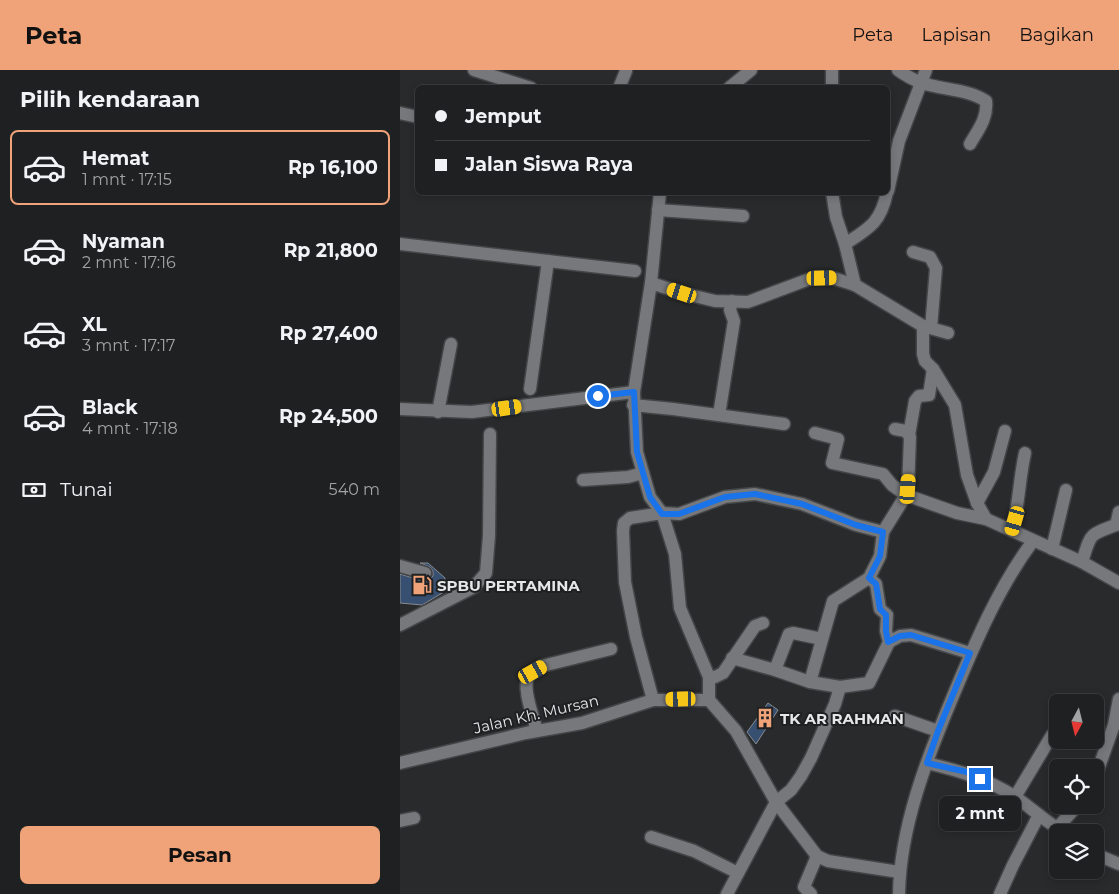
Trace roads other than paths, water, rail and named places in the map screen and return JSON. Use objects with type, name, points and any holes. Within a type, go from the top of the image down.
[{"type":"street","points":[[474,70],[522,85]]},
{"type":"street","points":[[733,85],[751,70]]},
{"type":"street","points":[[832,70],[832,85]]},
{"type":"street","points":[[898,70],[921,83],[968,93],[986,101],[987,110],[984,120],[970,144]]},
{"type":"street","points":[[890,179],[899,141],[926,70]]},
{"type":"street","points":[[620,85],[626,71]]},
{"type":"street","points":[[400,113],[415,116]]},
{"type":"street","points":[[660,195],[651,283],[634,392],[633,405],[637,452],[650,497],[662,514],[675,554],[680,608],[709,677],[709,700],[736,731],[776,802],[817,856],[828,861],[900,872]]},
{"type":"street","points":[[832,195],[836,217],[855,285]]},
{"type":"street","points":[[845,244],[868,229],[883,210],[886,195]]},
{"type":"street","points":[[658,210],[743,216]]},
{"type":"street","points":[[400,244],[635,271]]},
{"type":"street","points":[[913,252],[930,257],[936,268],[923,354],[925,361],[933,369],[955,405],[967,475],[977,503],[986,519]]},
{"type":"street","points":[[530,389],[548,261]]},
{"type":"street","points":[[651,283],[715,301],[748,302],[812,278],[833,278],[855,285],[927,327],[948,333]]},
{"type":"street","points":[[719,415],[734,321],[730,310],[732,301]]},
{"type":"street","points":[[438,412],[451,344]]},
{"type":"street","points":[[810,682],[833,601],[869,578],[880,556],[883,532],[906,495],[911,447],[909,435],[915,401],[920,396],[929,395],[933,369]]},
{"type":"street","points":[[400,409],[472,412],[634,392]]},
{"type":"street","points":[[633,405],[784,424]]},
{"type":"street","points":[[895,429],[906,430],[909,435]]},
{"type":"street","points":[[977,503],[994,472],[1005,431]]},
{"type":"street","points":[[816,433],[838,439],[832,463],[883,474],[892,485],[906,495],[957,513],[986,519],[1082,562],[1119,583]]},
{"type":"street","points":[[400,625],[474,587],[486,573],[489,536],[490,434]]},
{"type":"street","points":[[1012,531],[1018,510],[1019,482],[1025,453]]},
{"type":"street","points":[[582,480],[628,477],[643,473]]},
{"type":"street","points":[[1052,549],[1066,490]]},
{"type":"street","points":[[654,700],[636,637],[625,582],[623,531],[624,523],[630,518],[679,514],[725,497],[755,494],[802,504],[856,525],[883,532]]},
{"type":"street","points":[[1082,562],[1089,540],[1095,532],[1116,525],[1119,512]]},
{"type":"street","points":[[899,894],[900,872],[907,830],[938,731],[970,653],[1017,563],[1033,541]]},
{"type":"street","points":[[400,566],[425,573]]},
{"type":"street","points":[[732,658],[810,682],[840,686],[869,683],[888,642],[886,615],[880,609],[876,584],[869,578]]},
{"type":"street","points":[[709,677],[715,677],[723,673],[755,626],[764,623]]},
{"type":"street","points":[[775,670],[789,634],[793,633],[822,639]]},
{"type":"street","points":[[888,642],[900,636],[911,635],[970,653]]},
{"type":"street","points":[[537,731],[526,689],[527,677],[542,666],[611,650]]},
{"type":"street","points":[[727,894],[776,802],[791,790],[808,764],[835,704],[840,686]]},
{"type":"street","points":[[1103,759],[1116,726],[1119,699]]},
{"type":"street","name":"Jalan Kh. Mursan","points":[[400,762],[537,731],[582,723],[654,700],[709,700]]},
{"type":"street","points":[[895,716],[938,731]]},
{"type":"street","points":[[1015,797],[1049,739]]},
{"type":"street","points":[[927,763],[967,772],[1015,797],[1052,824]]},
{"type":"street","points":[[1000,894],[1013,865],[1040,815]]},
{"type":"street","points":[[400,821],[414,818]]},
{"type":"street","points":[[651,837],[694,851],[738,873]]},
{"type":"street","points":[[811,894],[804,887],[817,856]]},
{"type":"street","points":[[1104,858],[1119,864]]},
{"type":"place","name":"SPBU PERTAMINA","points":[[422,585]]},
{"type":"place","name":"TK AR RAHMAN","points":[[765,718]]}]
